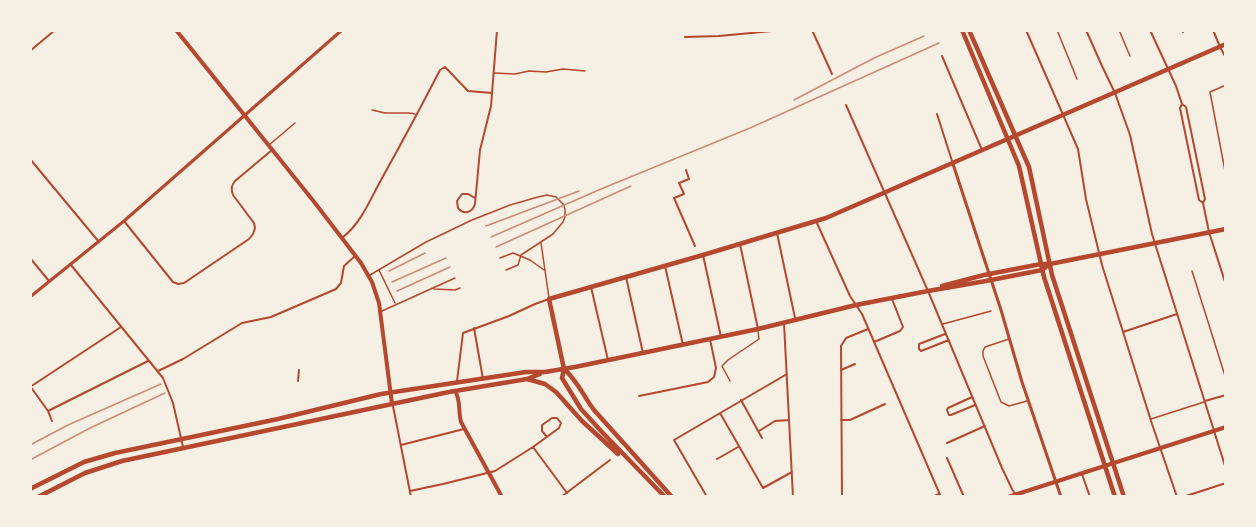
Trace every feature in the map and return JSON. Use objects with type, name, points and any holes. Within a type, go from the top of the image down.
[{"type":"main road","points":[[176,30],[342,238],[369,276],[376,292],[380,311],[392,404]]},
{"type":"main road","points":[[962,30],[1020,170],[1042,267],[1115,497]]},
{"type":"main road","points":[[969,30],[1029,168],[1050,264],[1124,497]]},
{"type":"main road","points":[[667,496],[581,409],[562,378],[564,369],[549,299],[816,221],[953,164],[1226,44]]},
{"type":"main road","points":[[30,489],[93,459],[391,393],[526,372],[564,369],[1226,228]]},
{"type":"main road","points":[[564,369],[573,377],[594,410],[667,496]]},
{"type":"main road","points":[[38,497],[100,468],[122,461],[455,391],[527,379],[545,372]]},
{"type":"main road","points":[[527,379],[545,384],[556,392],[590,428],[637,468]]},
{"type":"main road","points":[[455,391],[459,398],[459,416],[464,429],[502,497]]},
{"type":"main road","points":[[1008,497],[1226,427]]},
{"type":"main road","points":[[46,497],[49,491]]},
{"type":"street","points":[[30,51],[54,30]]},
{"type":"street","points":[[30,297],[124,221],[342,30]]},
{"type":"street","points":[[476,198],[468,194],[460,195],[456,203],[459,209],[465,212],[471,211],[475,204],[476,198],[480,150],[489,118],[496,30]]},
{"type":"street","points":[[685,38],[783,30]]},
{"type":"street","points":[[812,30],[832,74]]},
{"type":"street","points":[[1026,30],[1078,149],[1086,199],[1100,255],[1150,419],[1178,497]]},
{"type":"street","points":[[1086,30],[1115,93],[1130,135],[1155,243],[1226,469]]},
{"type":"street","points":[[1150,30],[1182,104],[1180,108],[1199,200],[1203,203]]},
{"type":"street","points":[[1213,30],[1226,58]]},
{"type":"street","points":[[942,56],[983,151]]},
{"type":"street","points":[[342,238],[356,224],[373,196],[440,70],[445,67],[468,91],[492,93]]},
{"type":"street","points":[[1182,104],[1187,108],[1205,199],[1203,203],[1209,232],[1226,285]]},
{"type":"street","points":[[846,105],[1016,496]]},
{"type":"street","points":[[937,114],[1028,401],[1061,497]]},
{"type":"street","points":[[124,221],[173,282],[184,283],[253,234],[255,223],[231,190],[235,182],[272,150]]},
{"type":"street","points":[[30,159],[99,242]]},
{"type":"street","points":[[686,170],[689,179],[679,183],[684,194],[674,198],[695,246]]},
{"type":"street","points":[[816,221],[850,296],[862,314],[940,495],[932,497]]},
{"type":"street","points":[[777,233],[795,319]]},
{"type":"street","points":[[740,244],[758,329]]},
{"type":"street","points":[[703,255],[721,337]]},
{"type":"street","points":[[158,371],[183,359],[242,323],[275,315],[336,289],[341,283],[344,266],[356,256]]},
{"type":"street","points":[[30,258],[49,281]]},
{"type":"street","points":[[71,264],[166,384],[173,403],[183,447]]},
{"type":"street","points":[[665,266],[682,345]]},
{"type":"street","points":[[626,277],[643,353]]},
{"type":"street","points":[[591,287],[608,360]]},
{"type":"street","points":[[874,342],[900,331],[903,327],[892,298]]},
{"type":"street","points":[[457,383],[463,333],[549,299]]},
{"type":"street","points":[[1123,332],[1177,314]]},
{"type":"street","points":[[784,322],[793,497]]},
{"type":"street","points":[[52,421],[48,411],[30,386],[122,327]]},
{"type":"street","points":[[474,328],[483,379]]},
{"type":"street","points":[[842,497],[841,347],[846,338],[868,329]]},
{"type":"street","points":[[946,333],[919,344],[919,349],[921,351],[949,340]]},
{"type":"street","points":[[639,396],[708,382],[714,377],[716,368],[710,339]]},
{"type":"street","points":[[48,411],[149,361]]},
{"type":"street","points":[[841,370],[855,364]]},
{"type":"street","points":[[298,381],[299,370]]},
{"type":"street","points":[[707,497],[674,440],[787,374]]},
{"type":"street","points":[[1205,401],[1226,395]]},
{"type":"street","points":[[972,397],[947,410],[949,415],[976,405]]},
{"type":"street","points":[[741,400],[762,438]]},
{"type":"street","points":[[392,404],[411,497]]},
{"type":"street","points":[[842,420],[850,420],[885,404]]},
{"type":"street","points":[[720,413],[763,488],[793,472]]},
{"type":"street","points":[[410,490],[495,471],[534,447],[547,437],[561,426],[557,418],[552,418],[542,425],[542,431],[547,437]]},
{"type":"street","points":[[759,431],[775,421],[790,420]]},
{"type":"street","points":[[947,443],[985,426]]},
{"type":"street","points":[[401,445],[464,429]]},
{"type":"street","points":[[534,447],[567,493]]},
{"type":"street","points":[[717,459],[738,447]]},
{"type":"street","points":[[947,458],[964,497]]},
{"type":"street","points":[[561,497],[610,460]]},
{"type":"street","points":[[1082,474],[1090,497]]},
{"type":"street","points":[[1183,497],[1226,483]]},
{"type":"lane","points":[[1057,30],[1077,79]]},
{"type":"lane","points":[[1119,30],[1130,56]]},
{"type":"lane","points":[[494,74],[563,69],[585,71]]},
{"type":"lane","points":[[1226,85],[1210,92],[1226,176]]},
{"type":"lane","points":[[372,110],[385,113],[410,112],[417,115]]},
{"type":"lane","points":[[268,145],[295,123]]},
{"type":"lane","points":[[369,276],[426,242],[472,220],[547,195],[561,201],[566,213],[565,219],[541,243],[521,255],[518,265],[506,270]]},
{"type":"lane","points":[[541,243],[549,299]]},
{"type":"lane","points":[[500,258],[513,253],[521,255],[544,270]]},
{"type":"lane","points":[[1220,267],[1226,266]]},
{"type":"lane","points":[[379,269],[395,305]]},
{"type":"lane","points":[[1192,271],[1226,379]]},
{"type":"lane","points":[[380,311],[455,279]]},
{"type":"lane","points":[[430,290],[460,288]]},
{"type":"lane","points":[[942,325],[991,311]]},
{"type":"lane","points":[[730,381],[722,366],[759,339],[758,329]]},
{"type":"lane","points":[[1009,339],[985,347],[983,356],[1001,402],[1010,406],[1028,401]]},
{"type":"lane","points":[[1150,419],[1205,401]]},
{"type":"railway","points":[[794,100],[874,58],[924,36]]},
{"type":"railway","points":[[491,237],[750,128],[939,43]]},
{"type":"railway","points":[[496,247],[631,186]]},
{"type":"railway","points":[[486,226],[579,191]]},
{"type":"railway","points":[[389,271],[425,253]]},
{"type":"railway","points":[[392,282],[446,258]]},
{"type":"railway","points":[[397,291],[450,267]]},
{"type":"railway","points":[[30,445],[68,425],[161,384]]},
{"type":"railway","points":[[30,460],[90,428],[165,393]]}]
